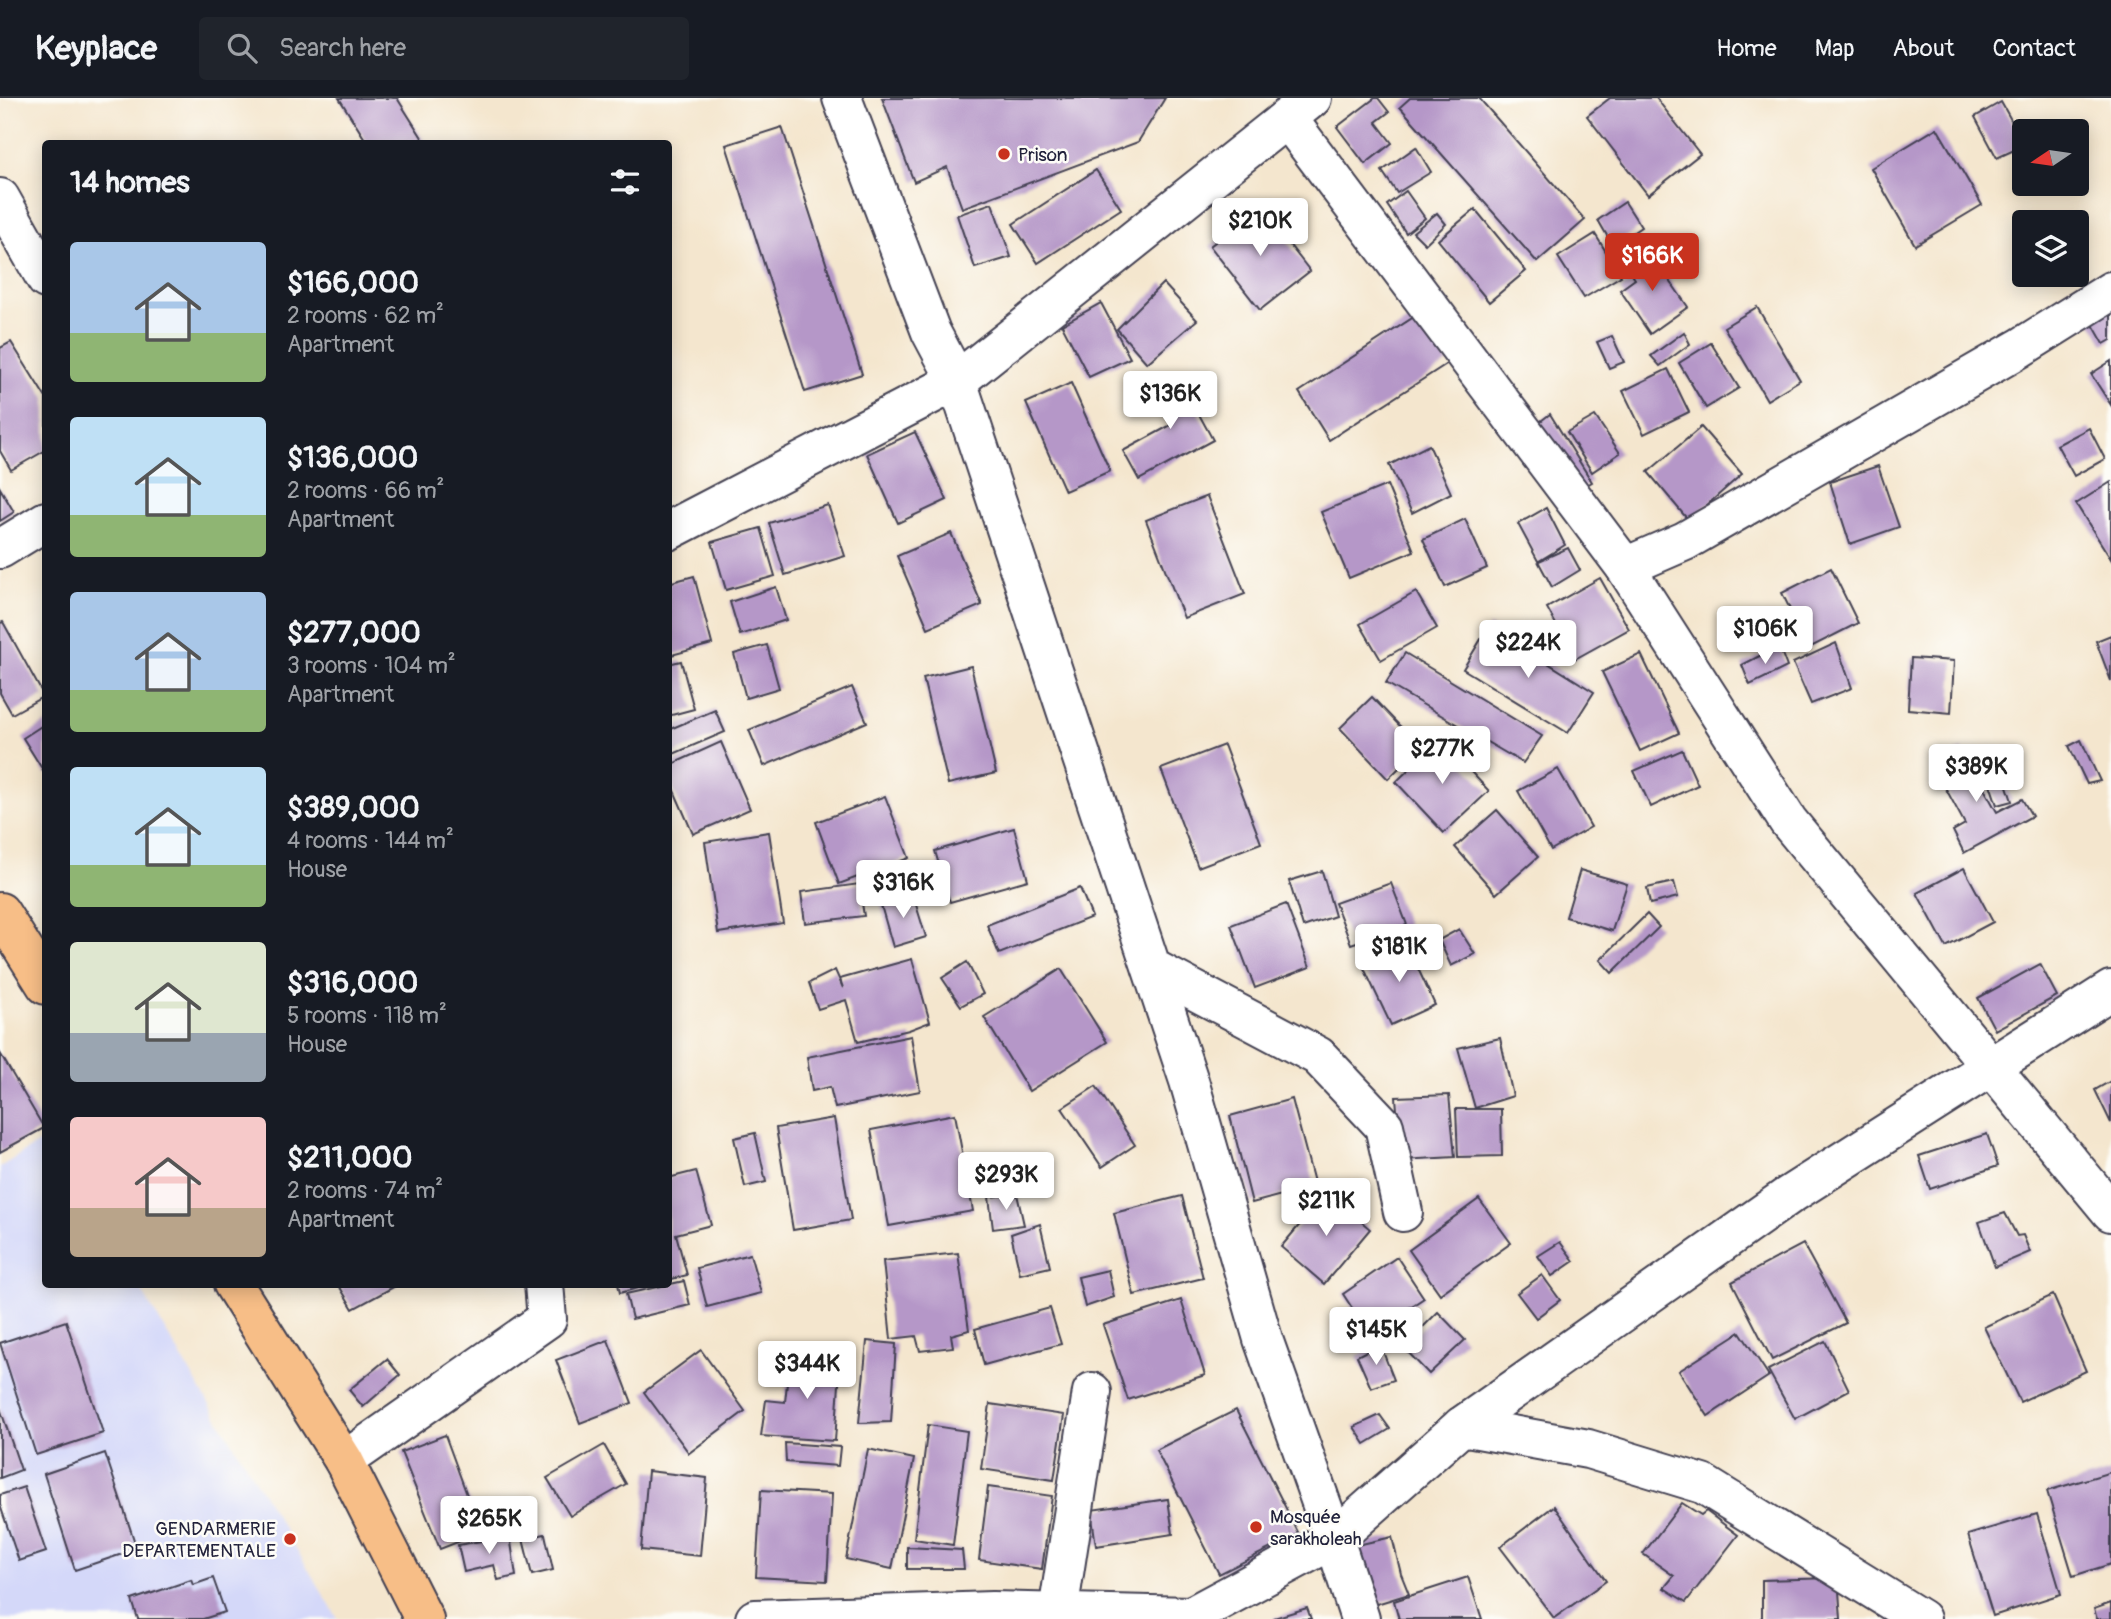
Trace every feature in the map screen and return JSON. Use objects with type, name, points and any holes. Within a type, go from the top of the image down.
[{"type":"main road","points":[[0,912],[42,979]]},
{"type":"main road","points":[[236,1288],[344,1461],[424,1619]]},
{"type":"street","points":[[842,98],[931,332],[957,381],[1189,1081],[1263,1339],[1360,1619]]},
{"type":"street","points":[[672,529],[957,381],[1300,108],[1625,567],[1788,821],[2111,1212]]},
{"type":"street","points":[[0,198],[42,272]]},
{"type":"street","points":[[1625,567],[1685,541],[2008,355],[2111,291]]},
{"type":"street","points":[[0,549],[42,523]]},
{"type":"street","points":[[1152,968],[1318,1056],[1384,1126],[1403,1212]]},
{"type":"street","points":[[755,1619],[992,1611],[1058,1616],[1191,1616],[1334,1539],[1462,1426],[1788,1196],[2111,990]]},
{"type":"street","points":[[344,1461],[547,1319],[544,1288]]},
{"type":"street","points":[[1058,1616],[1092,1392]]},
{"type":"street","points":[[1462,1426],[1588,1449],[1703,1484],[1921,1619]]},
{"type":"shaded area","points":[[42,1141],[42,1288],[140,1288],[338,1619],[0,1619],[0,1167]]},
{"type":"building","points":[[339,98],[397,98],[423,140],[365,140]]},
{"type":"building","name":"Prison","points":[[882,98],[1165,98],[1138,142],[962,208],[947,167],[914,182]]},
{"type":"building","points":[[1378,98],[1389,112],[1376,122],[1392,143],[1365,164],[1337,127]]},
{"type":"building","points":[[1410,98],[1479,98],[1585,220],[1537,262],[1400,107]]},
{"type":"building","points":[[1610,98],[1656,98],[1700,154],[1648,195],[1587,116]]},
{"type":"building","points":[[2001,102],[2012,122],[2012,151],[1997,158],[1975,117]]},
{"type":"building","points":[[782,127],[862,374],[805,392],[726,145]]},
{"type":"building","points":[[1937,128],[1982,205],[1915,245],[1871,168]]},
{"type":"building","points":[[1416,147],[1431,172],[1397,193],[1382,171]]},
{"type":"building","points":[[1096,170],[1121,209],[1038,263],[1013,224]]},
{"type":"building","points":[[1406,191],[1425,218],[1406,233],[1387,205]]},
{"type":"building","points":[[1625,202],[1641,227],[1613,246],[1598,220]]},
{"type":"building","points":[[992,203],[1011,257],[975,268],[957,215]]},
{"type":"building","points":[[1260,207],[1310,271],[1260,310],[1210,246]]},
{"type":"building","points":[[1475,209],[1526,271],[1489,302],[1438,240]]},
{"type":"building","points":[[1437,213],[1446,224],[1425,244],[1413,232]]},
{"type":"building","points":[[1595,234],[1621,276],[1584,298],[1558,257]]},
{"type":"building","points":[[1648,249],[1688,307],[1650,334],[1620,290],[1635,279],[1625,265]]},
{"type":"building","points":[[1163,283],[1197,320],[1147,363],[1117,329]]},
{"type":"building","points":[[1101,303],[1130,358],[1089,377],[1062,325]]},
{"type":"building","points":[[2111,303],[2111,340],[2104,344],[2088,316]]},
{"type":"building","points":[[1757,307],[1800,380],[1767,400],[1724,327]]},
{"type":"building","points":[[1417,315],[1448,363],[1329,440],[1299,392]]},
{"type":"building","points":[[1684,332],[1690,344],[1660,366],[1651,356]]},
{"type":"building","points":[[1612,336],[1624,362],[1609,368],[1597,342]]},
{"type":"building","points":[[11,342],[42,392],[42,452],[11,470],[0,451],[0,348]]},
{"type":"building","points":[[1711,343],[1739,388],[1706,408],[1679,363]]},
{"type":"building","points":[[2111,361],[2111,405],[2091,374]]},
{"type":"building","points":[[1668,369],[1689,412],[1644,434],[1623,391]]},
{"type":"building","points":[[1177,374],[1213,440],[1139,480],[1123,451],[1171,425],[1151,389]]},
{"type":"building","points":[[1071,383],[1110,471],[1065,491],[1026,403]]},
{"type":"building","points":[[1550,414],[1592,482],[1577,491],[1537,424]]},
{"type":"building","points":[[1595,416],[1620,453],[1592,472],[1567,432]]},
{"type":"building","points":[[1701,427],[1742,474],[1689,521],[1648,472]]},
{"type":"building","points":[[2089,428],[2105,459],[2074,476],[2057,445]]},
{"type":"building","points":[[915,432],[947,500],[898,523],[867,454]]},
{"type":"building","points":[[1429,445],[1451,493],[1412,513],[1389,465]]},
{"type":"building","points":[[1878,466],[1899,527],[1850,544],[1830,482]]},
{"type":"building","points":[[2111,482],[2111,559],[2076,504]]},
{"type":"building","points":[[1387,485],[1414,551],[1349,578],[1321,512]]},
{"type":"building","points":[[0,488],[14,512],[0,521]]},
{"type":"building","points":[[1207,496],[1245,594],[1184,618],[1146,520]]},
{"type":"building","points":[[828,505],[845,556],[785,575],[769,523]]},
{"type":"building","points":[[1546,508],[1565,545],[1539,561],[1568,548],[1580,570],[1552,587],[1518,524]]},
{"type":"building","points":[[1465,519],[1487,568],[1445,587],[1423,539]]},
{"type":"building","points":[[761,528],[775,576],[726,590],[712,542]]},
{"type":"building","points":[[951,533],[982,605],[928,628],[897,556]]},
{"type":"building","points":[[1831,568],[1858,623],[1809,648],[1782,593]]},
{"type":"building","points":[[694,576],[712,644],[672,655],[672,582]]},
{"type":"building","points":[[1600,578],[1629,629],[1575,659],[1547,608]]},
{"type":"building","points":[[776,587],[786,620],[740,635],[730,602]]},
{"type":"building","points":[[1416,592],[1437,628],[1381,660],[1360,624]]},
{"type":"building","points":[[3,622],[42,692],[42,697],[12,714],[0,693],[0,623]]},
{"type":"building","points":[[1489,626],[1594,692],[1568,733],[1463,669]]},
{"type":"building","points":[[2111,635],[2111,681],[2096,641]]},
{"type":"building","points":[[1836,643],[1852,688],[1811,704],[1793,663]]},
{"type":"building","points":[[767,645],[779,688],[746,698],[734,654]]},
{"type":"building","points":[[1779,646],[1787,667],[1750,685],[1742,665]]},
{"type":"building","points":[[1405,653],[1542,736],[1523,763],[1386,683]]},
{"type":"building","points":[[1641,654],[1679,733],[1640,751],[1602,672]]},
{"type":"building","points":[[1911,658],[1954,661],[1951,713],[1908,709]]},
{"type":"building","points":[[681,661],[694,709],[672,715],[672,663]]},
{"type":"building","points":[[971,666],[996,773],[948,784],[923,678]]},
{"type":"building","points":[[852,687],[867,722],[764,766],[749,730]]},
{"type":"building","points":[[1372,697],[1420,747],[1388,779],[1340,728]]},
{"type":"building","points":[[715,710],[725,732],[672,755],[672,728]]},
{"type":"building","points":[[42,726],[42,769],[23,738]]},
{"type":"building","points":[[1440,739],[1489,791],[1444,833],[1396,782]]},
{"type":"building","points":[[2081,740],[2100,781],[2087,784],[2069,746]]},
{"type":"building","points":[[721,742],[750,809],[693,834],[672,786],[672,764]]},
{"type":"building","points":[[1224,745],[1261,843],[1198,867],[1161,769]]},
{"type":"building","points":[[1962,749],[1997,812],[2022,799],[2032,816],[1964,853],[1953,831],[1965,824],[1933,765]]},
{"type":"building","points":[[1682,750],[1698,785],[1651,807],[1634,771]]},
{"type":"building","points":[[1558,769],[1591,827],[1551,850],[1518,791]]},
{"type":"building","points":[[2002,771],[2012,801],[1997,805],[1988,778]]},
{"type":"building","points":[[885,796],[909,858],[839,884],[816,822]]},
{"type":"building","points":[[1497,810],[1538,857],[1496,894],[1455,847]]},
{"type":"building","points":[[1014,828],[1028,880],[950,902],[935,851]]},
{"type":"building","points":[[769,832],[783,923],[718,933],[705,842]]},
{"type":"building","points":[[1964,868],[1993,922],[1946,947],[1917,893]]},
{"type":"building","points":[[1580,870],[1627,884],[1612,931],[1566,917]]},
{"type":"building","points":[[1322,871],[1335,916],[1303,927],[1289,881]]},
{"type":"building","points":[[1674,882],[1678,897],[1650,904],[1647,888]]},
{"type":"building","points":[[1391,883],[1407,925],[1351,944],[1335,903]]},
{"type":"building","points":[[859,884],[864,916],[805,923],[801,892]]},
{"type":"building","points":[[1080,888],[1092,917],[999,954],[987,925]]},
{"type":"building","points":[[912,892],[926,937],[893,947],[880,902]]},
{"type":"building","points":[[1286,904],[1310,967],[1255,988],[1231,925]]},
{"type":"building","points":[[1647,914],[1659,927],[1612,973],[1600,960]]},
{"type":"building","points":[[1459,929],[1475,954],[1451,966],[1439,940]]},
{"type":"building","points":[[1406,943],[1435,1005],[1391,1025],[1362,964]]},
{"type":"building","points":[[912,959],[930,1022],[858,1042],[846,1000],[818,1009],[809,983],[835,970],[843,988],[840,979]]},
{"type":"building","points":[[967,962],[983,994],[961,1006],[942,978]]},
{"type":"building","points":[[2040,964],[2057,996],[1995,1030],[1978,998]]},
{"type":"building","points":[[1061,969],[1107,1042],[1029,1091],[984,1017]]},
{"type":"building","points":[[911,1036],[920,1091],[835,1108],[830,1087],[812,1091],[807,1057]]},
{"type":"building","points":[[1500,1038],[1513,1096],[1475,1108],[1458,1048]]},
{"type":"building","points":[[0,1053],[42,1125],[42,1129],[0,1152]]},
{"type":"building","points":[[2111,1081],[2111,1123],[2095,1090]]},
{"type":"building","points":[[1096,1086],[1135,1145],[1102,1167],[1062,1108]]},
{"type":"building","points":[[1449,1095],[1455,1157],[1401,1160],[1396,1097]]},
{"type":"building","points":[[1292,1099],[1315,1186],[1252,1203],[1230,1116]]},
{"type":"building","points":[[1456,1109],[1501,1109],[1502,1156],[1458,1157]]},
{"type":"building","points":[[955,1114],[973,1211],[889,1226],[871,1130]]},
{"type":"building","points":[[834,1118],[851,1220],[793,1230],[776,1128]]},
{"type":"building","points":[[755,1133],[766,1182],[745,1187],[734,1138]]},
{"type":"building","points":[[1987,1134],[1998,1166],[1930,1189],[1919,1156]]},
{"type":"building","points":[[696,1171],[711,1225],[676,1234],[687,1275],[672,1279],[672,1177]]},
{"type":"building","points":[[1327,1192],[1370,1229],[1324,1284],[1281,1247]]},
{"type":"building","points":[[1017,1194],[1024,1225],[993,1229],[989,1197]]},
{"type":"building","points":[[1182,1196],[1203,1278],[1134,1295],[1114,1213]]},
{"type":"building","points":[[1479,1199],[1511,1243],[1440,1294],[1409,1250]]},
{"type":"building","points":[[2005,1213],[2017,1236],[2023,1235],[2030,1252],[1995,1267],[1979,1222]]},
{"type":"building","points":[[1040,1224],[1050,1267],[1020,1274],[1011,1234]]},
{"type":"building","points":[[1560,1242],[1574,1261],[1552,1276],[1538,1256]]},
{"type":"building","points":[[1803,1244],[1846,1323],[1772,1360],[1732,1282]]},
{"type":"building","points":[[958,1253],[969,1330],[951,1335],[953,1347],[920,1351],[916,1336],[891,1339],[883,1261]]},
{"type":"building","points":[[750,1254],[761,1293],[707,1307],[697,1268]]},
{"type":"building","points":[[1397,1257],[1424,1298],[1369,1334],[1343,1294]]},
{"type":"building","points":[[1108,1270],[1114,1297],[1085,1307],[1078,1277]]},
{"type":"building","points":[[1542,1275],[1560,1300],[1536,1318],[1517,1293]]},
{"type":"building","points":[[684,1281],[690,1305],[632,1319],[626,1294],[653,1288],[672,1288],[672,1284]]},
{"type":"building","points":[[340,1288],[392,1288],[353,1309]]},
{"type":"building","points":[[619,1288],[638,1288],[620,1293]]},
{"type":"building","points":[[2053,1295],[2086,1371],[2020,1402],[1984,1327]]},
{"type":"building","points":[[1181,1300],[1205,1375],[1128,1400],[1103,1325]]},
{"type":"building","points":[[1050,1308],[1061,1344],[984,1365],[975,1329]]},
{"type":"building","points":[[1438,1312],[1465,1340],[1429,1374],[1403,1347]]},
{"type":"building","points":[[66,1321],[103,1433],[36,1455],[0,1343]]},
{"type":"building","points":[[1740,1332],[1769,1376],[1708,1416],[1679,1371]]},
{"type":"building","points":[[608,1340],[632,1403],[580,1423],[556,1360]]},
{"type":"building","points":[[867,1341],[896,1344],[891,1422],[859,1423]]},
{"type":"building","points":[[1825,1341],[1849,1390],[1795,1419],[1768,1370]]},
{"type":"building","points":[[1380,1344],[1394,1380],[1371,1388],[1357,1356]]},
{"type":"building","points":[[701,1350],[745,1411],[689,1453],[644,1392]]},
{"type":"building","points":[[790,1356],[841,1356],[835,1441],[761,1436],[766,1400],[785,1402]]},
{"type":"building","points":[[387,1359],[400,1375],[363,1407],[349,1390]]},
{"type":"building","points":[[990,1404],[1064,1415],[1054,1480],[981,1469]]},
{"type":"building","points":[[0,1408],[21,1470],[0,1478]]},
{"type":"building","points":[[1236,1410],[1299,1534],[1219,1574],[1156,1450]]},
{"type":"building","points":[[1380,1415],[1390,1429],[1365,1444],[1354,1427]]},
{"type":"building","points":[[928,1425],[967,1431],[953,1545],[914,1539]]},
{"type":"building","points":[[445,1435],[481,1533],[440,1549],[401,1452]]},
{"type":"building","points":[[785,1443],[840,1447],[838,1466],[786,1462]]},
{"type":"building","points":[[604,1445],[626,1484],[570,1516],[547,1478]]},
{"type":"building","points":[[868,1449],[914,1459],[892,1569],[846,1559]]},
{"type":"building","points":[[105,1453],[137,1549],[75,1570],[44,1474]]},
{"type":"building","points":[[648,1471],[707,1478],[700,1556],[641,1550]]},
{"type":"building","points":[[2111,1472],[2111,1564],[2073,1576],[2047,1491]]},
{"type":"building","points":[[24,1487],[46,1552],[19,1561],[0,1505],[0,1495]]},
{"type":"building","points":[[988,1487],[1052,1496],[1042,1569],[979,1560]]},
{"type":"building","points":[[761,1490],[832,1494],[827,1581],[756,1577]]},
{"type":"building","points":[[1168,1499],[1173,1534],[1096,1546],[1091,1510]]},
{"type":"building","points":[[1682,1503],[1701,1515],[1706,1511],[1738,1535],[1686,1602],[1664,1588],[1674,1576],[1643,1554]]},
{"type":"building","points":[[1554,1506],[1606,1581],[1554,1618],[1500,1547]]},
{"type":"building","points":[[2037,1514],[2061,1594],[1993,1616],[1968,1535]]},
{"type":"building","points":[[545,1534],[553,1570],[532,1575],[523,1539]]},
{"type":"building","points":[[510,1536],[516,1576],[498,1580],[494,1565],[464,1572],[458,1545]]},
{"type":"building","points":[[1392,1537],[1409,1594],[1370,1606],[1353,1546]]},
{"type":"building","points":[[907,1547],[962,1550],[964,1569],[907,1569]]},
{"type":"building","points":[[1468,1577],[1482,1619],[1399,1619],[1394,1601]]},
{"type":"building","points":[[213,1578],[225,1612],[203,1619],[138,1619],[132,1600],[191,1580],[193,1585]]},
{"type":"building","points":[[1838,1578],[1841,1619],[1762,1619],[1762,1580]]},
{"type":"building","points":[[2111,1603],[2111,1619],[2097,1619],[2094,1609]]},
{"type":"building","points":[[1307,1608],[1311,1619],[1274,1619],[1274,1618]]},
{"type":"place","name":"Prison","points":[[1004,154]]},
{"type":"place","name":"Mosquée sarakholeah","points":[[1256,1527]]},
{"type":"place","name":"GENDARMERIE DEPARTEMENTALE","points":[[290,1539]]}]
